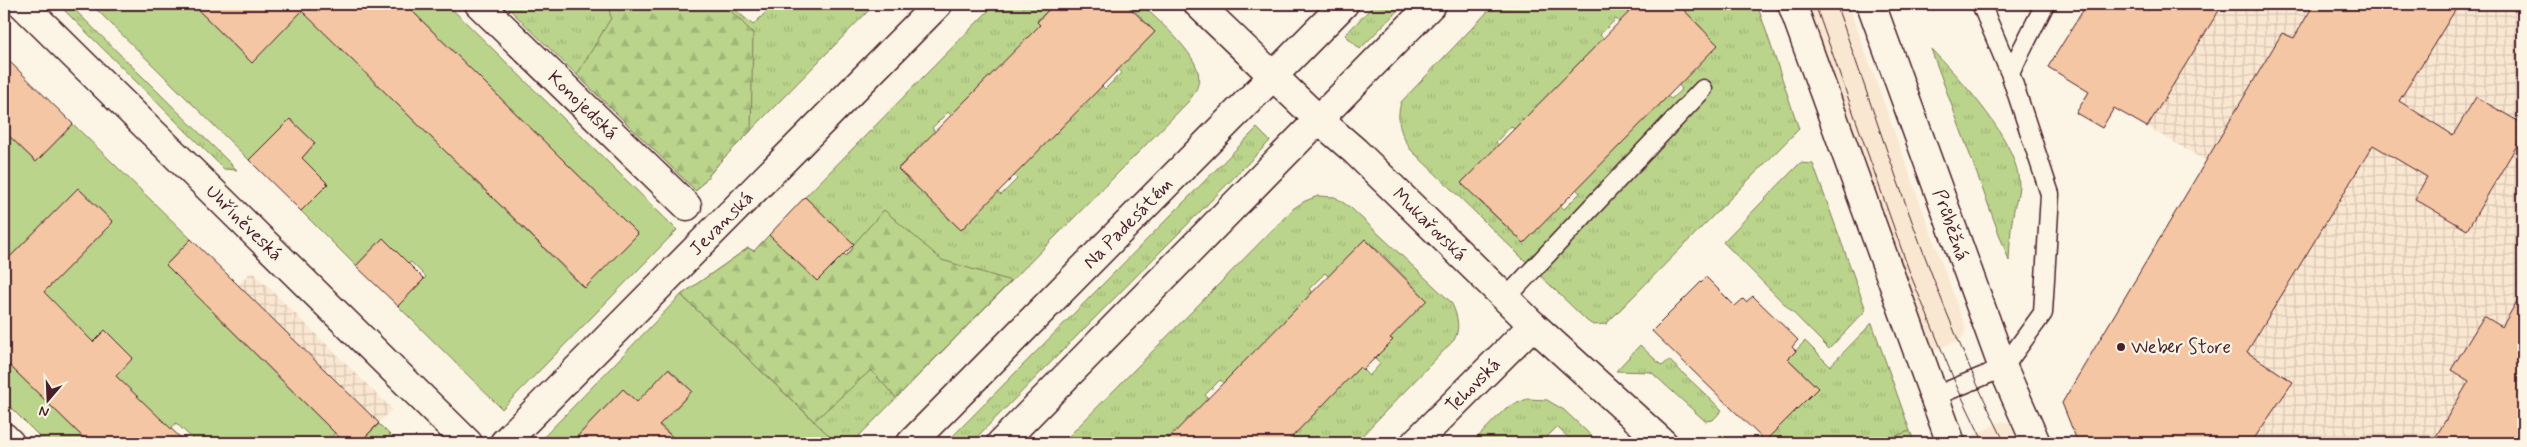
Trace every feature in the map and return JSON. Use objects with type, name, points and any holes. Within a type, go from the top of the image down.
[{"type":"street","name":"Uhříněveská","points":[[22,4],[468,443]]},
{"type":"street","name":"Konojedská","points":[[479,4],[687,206]]},
{"type":"street","name":"Jevanská","points":[[504,443],[938,4]]},
{"type":"street","name":"Mukařovská","points":[[1198,4],[1318,119],[1356,151],[1533,326],[1664,443]]},
{"type":"street","name":"Na Padesátém","points":[[912,443],[1344,4]]},
{"type":"street","points":[[1001,443],[1432,4]]},
{"type":"street","points":[[1792,4],[1933,397],[1952,443]]},
{"type":"street","name":"Průběžná","points":[[1871,4],[2003,368],[2036,443]]},
{"type":"street","name":"Tehovská","points":[[1415,443],[1533,326]]},
{"type":"street","points":[[4,437],[10,443]]},
{"type":"lane","points":[[1933,397],[2003,368],[2043,313],[2050,194],[2010,73],[1981,4]]},
{"type":"lane","points":[[2010,73],[2046,4]]},
{"type":"lane","points":[[1506,298],[1702,89]]},
{"type":"shaded area","points":[[1801,4],[1848,4],[1966,329],[1962,339],[1937,349],[1931,349]]},
{"type":"shaded area","points":[[2087,4],[2523,4],[2523,443],[2078,443],[2062,403],[2206,161],[2115,108],[2102,128],[2076,113],[2088,92],[2048,67]]},
{"type":"shaded area","points":[[252,271],[392,409],[359,443],[331,443],[328,440],[335,433],[217,316],[227,306],[223,301]]},
{"type":"shaded area","points":[[2002,421],[2009,423],[2019,443],[1971,443],[1974,435]]},
{"type":"green space","points":[[58,4],[69,4],[237,170],[224,169]]},
{"type":"green space","points":[[91,4],[207,4],[200,12],[252,63],[270,10],[276,4],[296,4],[584,288],[638,234],[405,4],[447,4],[677,230],[502,409],[398,306],[426,277],[411,262],[408,264],[383,238],[356,266],[301,211],[328,184],[302,158],[315,143],[290,119],[249,160]]},
{"type":"green space","points":[[504,4],[729,4],[753,25],[774,4],[875,4],[719,163],[696,191]]},
{"type":"green space","points":[[608,4],[724,4],[753,33],[751,131],[719,163],[696,191],[577,75],[611,18]]},
{"type":"green space","points":[[995,4],[1062,4],[1057,9],[1053,5],[1037,21],[1040,26],[952,116],[948,112],[932,128],[936,132],[898,168],[961,230],[997,192],[1001,195],[1017,179],[1013,175],[1101,85],[1105,89],[1121,73],[1117,68],[1155,32],[1128,4],[1141,4],[1188,52],[1199,74],[1196,91],[1189,101],[852,443],[836,443],[681,295],[748,248],[754,251],[769,235],[817,281],[844,254],[846,256],[853,247],[805,197]]},
{"type":"green space","points":[[1375,4],[1404,4],[1360,49],[1345,35]]},
{"type":"green space","points":[[1495,4],[1637,4],[1620,23],[1616,19],[1600,35],[1604,39],[1515,130],[1511,126],[1496,142],[1499,146],[1478,200],[1524,243],[1560,205],[1564,209],[1580,193],[1576,189],[1667,96],[1671,99],[1682,89],[1678,84],[1702,28],[1678,4],[1757,4],[1799,129],[1606,324],[1593,325],[1587,321],[1410,149],[1401,132],[1399,115],[1401,102]]},
{"type":"green space","points":[[1931,49],[1986,112],[1999,131],[2016,168],[2019,189],[2012,221],[2009,261]]},
{"type":"green space","points":[[73,124],[191,239],[166,265],[227,306],[217,316],[335,433],[328,440],[331,443],[211,443],[204,439],[197,443],[176,423],[157,443],[94,443],[138,398],[88,348],[44,292],[113,222],[78,188],[4,263],[4,131],[36,162]]},
{"type":"green space","points":[[1257,128],[1270,141],[971,443],[946,443]]},
{"type":"green space","points":[[1800,163],[1813,164],[1866,310],[1829,349],[1723,242]]},
{"type":"green space","points":[[1318,196],[1335,197],[1351,208],[1451,302],[1457,321],[1457,331],[1454,340],[1355,443],[1285,443],[1360,367],[1369,376],[1380,364],[1371,355],[1377,356],[1393,340],[1389,337],[1427,300],[1365,239],[1329,277],[1325,273],[1309,289],[1313,293],[1224,383],[1220,380],[1205,395],[1209,399],[1172,436],[1179,443],[1062,443],[1294,208]]},
{"type":"green space","points":[[884,210],[942,260],[1011,281],[896,398],[871,370],[814,421],[681,295],[748,248],[754,251],[769,235],[817,281],[844,254],[846,256],[853,248],[852,246]]},
{"type":"green space","points":[[681,295],[837,443],[679,443],[623,389],[575,439],[578,443],[538,443]],"holes":[[[669,369],[692,391],[675,409],[652,386]]]},
{"type":"green space","points":[[1872,323],[1910,431],[1876,443],[1763,443],[1818,388],[1788,359],[1805,341],[1830,366]]},
{"type":"green space","points":[[1640,345],[1662,366],[1669,360],[1722,410],[1713,420],[1705,421],[1651,372],[1616,371]]},
{"type":"green space","points":[[4,360],[89,443],[46,443],[4,401]]},
{"type":"green space","points":[[1527,399],[1547,400],[1564,410],[1599,443],[1574,443],[1557,427],[1541,443],[1472,443],[1506,408]]},
{"type":"green space","points":[[379,424],[398,443],[359,443]]},
{"type":"green space","points":[[1910,431],[1915,443],[1876,443]]},
{"type":"building","points":[[192,4],[405,4],[638,234],[585,288],[302,11],[252,63]]},
{"type":"building","points":[[1054,4],[1126,4],[1155,32],[961,230],[898,169],[1040,25],[1037,22]]},
{"type":"building","points":[[1637,4],[1678,4],[1718,45],[1524,243],[1461,183]]},
{"type":"building","points":[[2087,4],[2223,4],[2147,127],[2114,108],[2102,128],[2076,113],[2089,92],[2048,67]]},
{"type":"building","points":[[2314,4],[2459,4],[2399,101],[2453,135],[2476,97],[2523,124],[2523,135],[2467,230],[2415,199],[2427,177],[2373,145],[2247,352],[2293,382],[2251,443],[2078,443],[2062,403],[2282,33],[2294,38]]},
{"type":"building","points":[[4,56],[73,124],[36,162],[4,131]]},
{"type":"building","points":[[290,119],[315,143],[302,158],[328,184],[301,211],[249,160]]},
{"type":"building","points":[[78,188],[113,222],[44,292],[93,342],[105,330],[133,358],[116,376],[186,443],[89,443],[4,360],[4,263]]},
{"type":"building","points":[[805,197],[854,244],[817,281],[769,235]]},
{"type":"building","points":[[383,238],[424,279],[398,306],[356,266]]},
{"type":"building","points":[[191,239],[379,423],[359,443],[345,443],[166,265]]},
{"type":"building","points":[[1365,239],[1427,300],[1390,338],[1393,340],[1363,370],[1360,367],[1286,443],[1164,443]]},
{"type":"building","points":[[1706,277],[1735,306],[1743,299],[1746,302],[1753,296],[1798,340],[1792,347],[1796,351],[1788,359],[1818,388],[1765,441],[1652,331]]},
{"type":"building","points":[[2523,291],[2523,443],[2432,443],[2469,381],[2451,370],[2484,316],[2502,327]]},
{"type":"building","points":[[668,369],[692,391],[659,425],[679,443],[571,443],[623,389],[637,402]]},
{"type":"tram line","points":[[1815,4],[1911,276],[1957,387],[1984,443]]},
{"type":"tram line","points":[[1836,4],[1934,281],[1956,336],[2005,443]]},
{"type":"place","name":"Weber Store","points":[[2121,347]]}]
